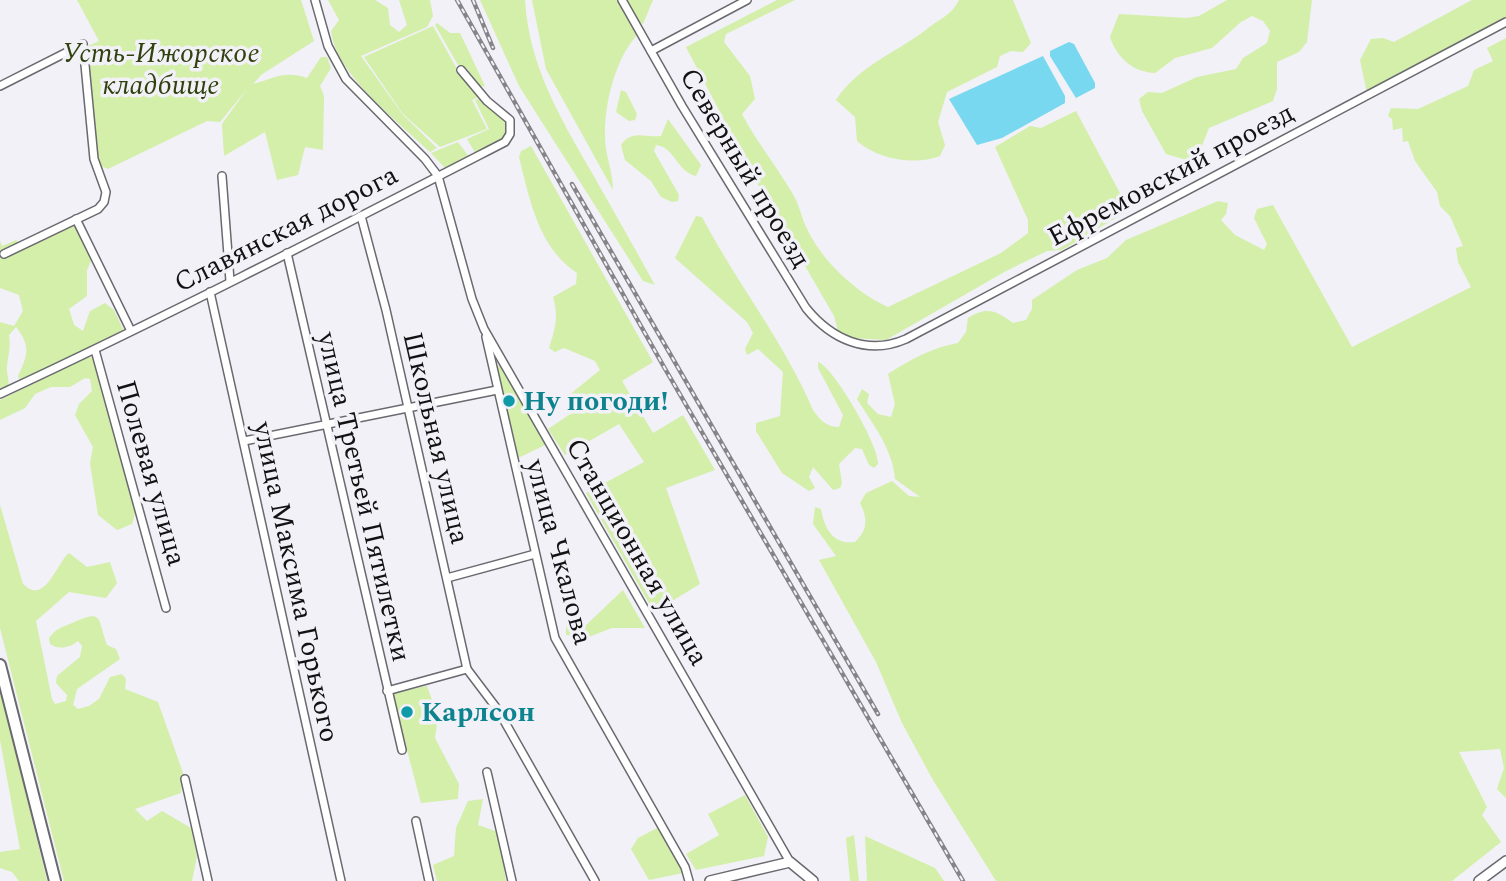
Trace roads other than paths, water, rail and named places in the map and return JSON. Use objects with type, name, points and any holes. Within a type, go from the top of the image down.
[{"type":"main road","points":[[0,664],[55,881]]},
{"type":"street","points":[[315,0],[328,46],[346,79],[425,159],[438,176]]},
{"type":"street","name":"Северный проезд","points":[[622,0],[806,308],[828,331],[850,342]]},
{"type":"street","points":[[651,51],[747,0]]},
{"type":"street","name":"Ефремовский проезд","points":[[850,342],[876,346],[906,339],[1506,22]]},
{"type":"street","points":[[0,86],[83,44],[94,159],[106,192],[100,207],[4,254]]},
{"type":"street","name":"Славянская дорога","points":[[0,394],[95,350],[130,329],[210,292],[505,142],[510,134],[510,120],[487,101],[461,70]]},
{"type":"street","points":[[222,176],[230,281]]},
{"type":"street","name":"Станционная улица","points":[[438,176],[472,299],[484,329],[790,862]]},
{"type":"street","name":"Школьная улица","points":[[361,216],[467,669]]},
{"type":"street","points":[[76,219],[130,329]]},
{"type":"street","name":"улица Третьей Пятилетки","points":[[287,253],[402,750]]},
{"type":"street","name":"улица Максима Горького","points":[[210,292],[341,881]]},
{"type":"street","name":"улица Чкалова","points":[[484,329],[559,649],[685,867],[689,881]]},
{"type":"street","name":"Полевая улица","points":[[95,350],[166,608]]},
{"type":"street","points":[[491,362],[501,359]]},
{"type":"street","points":[[244,441],[497,390]]},
{"type":"street","points":[[447,578],[535,554]]},
{"type":"street","points":[[387,691],[467,669],[498,710],[595,881]]},
{"type":"street","points":[[488,772],[512,881]]},
{"type":"street","points":[[185,779],[208,881]]},
{"type":"street","points":[[415,821],[429,881]]},
{"type":"street","points":[[1479,881],[1506,860]]},
{"type":"street","points":[[710,881],[779,867],[790,862],[813,881]]},
{"type":"water","points":[[1069,42],[1074,44],[1095,83],[1095,88],[1076,98],[1050,56],[1050,51]]},
{"type":"water","points":[[1043,56],[1065,96],[1065,103],[1002,138],[977,145],[949,99]]},
{"type":"railway","points":[[457,0],[664,367],[963,881]]},
{"type":"railway","points":[[473,0],[493,48]]},
{"type":"railway","points":[[572,184],[878,714]]},
{"type":"place","name":"Ну погоди!","points":[[509,401]]},
{"type":"place","name":"Карлсон","points":[[407,712]]},
{"type":"park label","name":"Усть-Ижорское кладбище","points":[[161,69]]}]
